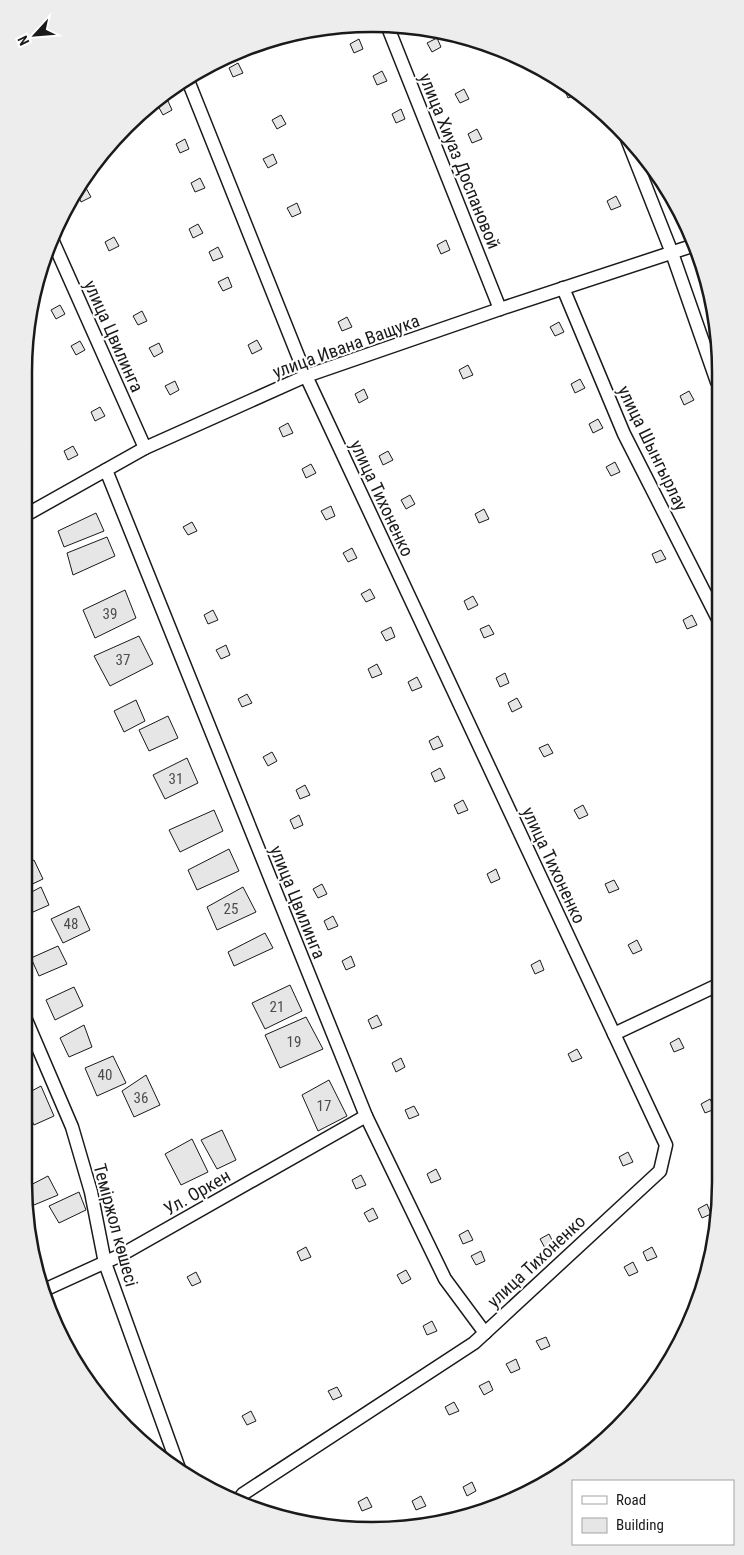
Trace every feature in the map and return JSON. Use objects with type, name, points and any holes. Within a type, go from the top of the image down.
[{"type":"street","name":"улица Хиуаз Доспановой","points":[[390,33],[500,309]]},
{"type":"street","name":"улица Тихоненко","points":[[190,86],[306,376],[666,1145],[660,1171],[474,1343],[241,1497]]},
{"type":"street","points":[[634,156],[672,253],[712,367]]},
{"type":"street","name":"улица Ивана Ващука","points":[[32,512],[145,448],[306,376],[500,309],[688,247]]},
{"type":"street","name":"улица Цвилинга","points":[[56,248],[145,448]]},
{"type":"street","name":"улица Шынгырлау","points":[[563,288],[624,434],[712,607]]},
{"type":"street","name":"улица Цвилинга","points":[[106,470],[366,1116],[445,1279],[485,1332]]},
{"type":"street","points":[[614,1034],[712,988]]},
{"type":"street","name":"Теміржол көшесі","points":[[32,1034],[72,1126],[91,1192],[105,1263],[176,1460]]},
{"type":"street","name":"Ул. Оркен","points":[[50,1288],[105,1263],[366,1116]]},
{"type":"building","points":[[359,39],[363,49],[354,53],[350,44]]},
{"type":"building","points":[[437,39],[441,47],[432,52],[427,43]]},
{"type":"building","points":[[238,63],[243,73],[233,77],[229,68]]},
{"type":"building","points":[[382,71],[387,81],[377,85],[373,76]]},
{"type":"building","points":[[464,89],[469,99],[460,103],[455,94]]},
{"type":"building","points":[[167,101],[172,110],[163,115],[159,108]]},
{"type":"building","points":[[401,109],[405,119],[396,123],[392,114]]},
{"type":"building","points":[[281,115],[286,124],[277,129],[272,120]]},
{"type":"building","points":[[477,129],[482,139],[472,143],[468,134]]},
{"type":"building","points":[[185,139],[189,149],[180,153],[176,144]]},
{"type":"building","points":[[273,154],[277,163],[268,168],[263,159]]},
{"type":"building","points":[[200,178],[205,188],[195,192],[191,183]]},
{"type":"building","points":[[86,189],[91,197],[81,202],[80,199]]},
{"type":"building","points":[[616,196],[621,206],[611,210],[607,201]]},
{"type":"building","points":[[297,203],[301,213],[292,217],[287,208]]},
{"type":"building","points":[[198,224],[203,233],[193,238],[189,229]]},
{"type":"building","points":[[114,237],[119,246],[109,251],[105,242]]},
{"type":"building","points":[[446,240],[450,250],[441,254],[437,245]]},
{"type":"building","points":[[218,247],[223,257],[213,261],[209,252]]},
{"type":"building","points":[[228,277],[232,287],[223,291],[218,282]]},
{"type":"building","points":[[60,305],[65,314],[56,319],[51,310]]},
{"type":"building","points":[[142,311],[147,321],[138,325],[133,316]]},
{"type":"building","points":[[347,317],[352,327],[342,331],[338,322]]},
{"type":"building","points":[[559,322],[564,332],[555,336],[550,327]]},
{"type":"building","points":[[257,340],[262,349],[252,354],[248,345]]},
{"type":"building","points":[[80,341],[85,350],[76,355],[71,346]]},
{"type":"building","points":[[159,343],[163,352],[154,357],[149,348]]},
{"type":"building","points":[[468,365],[473,375],[463,379],[459,370]]},
{"type":"building","points":[[580,379],[585,388],[575,393],[571,384]]},
{"type":"building","points":[[175,381],[179,390],[170,395],[165,386]]},
{"type":"building","points":[[364,389],[368,398],[359,403],[355,394]]},
{"type":"building","points":[[689,391],[694,400],[684,405],[680,396]]},
{"type":"building","points":[[100,407],[105,416],[95,421],[91,412]]},
{"type":"building","points":[[598,419],[603,428],[593,433],[589,424]]},
{"type":"building","points":[[288,423],[293,433],[283,437],[279,428]]},
{"type":"building","points":[[73,446],[78,455],[68,460],[64,451]]},
{"type":"building","points":[[388,451],[393,460],[383,465],[379,456]]},
{"type":"building","points":[[615,462],[620,472],[611,476],[606,467]]},
{"type":"building","points":[[311,464],[316,473],[306,478],[302,469]]},
{"type":"building","points":[[410,495],[415,504],[406,509],[401,500]]},
{"type":"building","points":[[331,506],[335,516],[326,520],[321,511]]},
{"type":"building","points":[[484,509],[489,519],[479,523],[475,514]]},
{"type":"building","points":[[96,513],[104,531],[64,547],[58,531]]},
{"type":"building","points":[[192,522],[197,531],[188,535],[183,527]]},
{"type":"building","points":[[107,537],[115,556],[73,575],[67,553]]},
{"type":"building","points":[[352,548],[357,558],[348,562],[343,553]]},
{"type":"building","points":[[661,550],[666,559],[656,563],[652,554]]},
{"type":"building","points":[[370,589],[375,598],[366,602],[361,594]]},
{"type":"building","points":[[125,590],[136,618],[95,638],[83,610]]},
{"type":"building","points":[[473,596],[478,605],[468,610],[464,601]]},
{"type":"building","points":[[213,610],[218,620],[208,624],[204,615]]},
{"type":"building","points":[[692,615],[697,625],[687,629],[683,620]]},
{"type":"building","points":[[489,625],[494,634],[484,638],[480,629]]},
{"type":"building","points":[[391,627],[395,637],[386,641],[381,632]]},
{"type":"building","points":[[139,636],[153,664],[110,686],[94,656]]},
{"type":"building","points":[[226,645],[230,655],[221,659],[216,650]]},
{"type":"building","points":[[377,664],[382,674],[372,678],[368,669]]},
{"type":"building","points":[[505,673],[509,683],[500,687],[496,678]]},
{"type":"building","points":[[417,677],[422,687],[412,691],[408,682]]},
{"type":"building","points":[[247,694],[252,703],[242,707],[238,699]]},
{"type":"building","points":[[517,698],[522,707],[512,712],[508,703]]},
{"type":"building","points":[[136,700],[145,721],[124,732],[114,711]]},
{"type":"building","points":[[168,716],[178,738],[149,751],[139,730]]},
{"type":"building","points":[[438,736],[443,746],[433,750],[429,741]]},
{"type":"building","points":[[548,744],[553,753],[544,757],[539,748]]},
{"type":"building","points":[[272,752],[277,761],[268,766],[263,757]]},
{"type":"building","points":[[187,758],[198,783],[165,799],[153,775]]},
{"type":"building","points":[[440,768],[445,778],[435,782],[431,773]]},
{"type":"building","points":[[305,785],[310,795],[300,799],[296,790]]},
{"type":"building","points":[[463,800],[468,810],[458,814],[454,805]]},
{"type":"building","points":[[583,805],[588,815],[579,819],[574,810]]},
{"type":"building","points":[[214,810],[223,831],[180,852],[169,830]]},
{"type":"building","points":[[299,815],[303,825],[294,829],[290,820]]},
{"type":"building","points":[[229,849],[239,871],[197,890],[188,870]]},
{"type":"building","points":[[34,860],[43,879],[32,884],[32,861]]},
{"type":"building","points":[[496,869],[500,879],[491,883],[487,874]]},
{"type":"building","points":[[614,880],[619,889],[609,893],[605,884]]},
{"type":"building","points":[[322,884],[327,894],[318,898],[313,889]]},
{"type":"building","points":[[41,887],[49,905],[32,912],[32,892]]},
{"type":"building","points":[[243,887],[256,912],[217,930],[207,907]]},
{"type":"building","points":[[79,906],[90,930],[63,943],[51,919]]},
{"type":"building","points":[[333,916],[338,926],[328,930],[324,921]]},
{"type":"building","points":[[265,933],[273,948],[234,966],[228,952]]},
{"type":"building","points":[[637,940],[642,950],[633,954],[628,945]]},
{"type":"building","points":[[58,946],[67,964],[39,976],[32,958]]},
{"type":"building","points":[[351,956],[355,966],[346,970],[342,961]]},
{"type":"building","points":[[540,960],[544,970],[535,974],[531,965]]},
{"type":"building","points":[[290,985],[302,1011],[265,1029],[252,1003]]},
{"type":"building","points":[[74,987],[83,1006],[55,1020],[46,1000]]},
{"type":"building","points":[[377,1015],[382,1025],[372,1029],[368,1020]]},
{"type":"building","points":[[306,1017],[323,1049],[280,1068],[265,1035]]},
{"type":"building","points":[[84,1025],[92,1047],[69,1057],[60,1038]]},
{"type":"building","points":[[679,1038],[684,1048],[674,1052],[670,1043]]},
{"type":"building","points":[[577,1049],[582,1058],[572,1062],[568,1054]]},
{"type":"building","points":[[113,1056],[126,1083],[97,1096],[85,1068]]},
{"type":"building","points":[[401,1058],[405,1067],[396,1072],[392,1063]]},
{"type":"building","points":[[146,1075],[160,1105],[134,1117],[122,1091]]},
{"type":"building","points":[[329,1080],[347,1116],[318,1131],[302,1095]]},
{"type":"building","points":[[41,1086],[54,1116],[34,1125],[32,1121],[32,1091]]},
{"type":"building","points":[[710,1099],[712,1110],[705,1113],[701,1104]]},
{"type":"building","points":[[414,1106],[419,1115],[409,1119],[405,1110]]},
{"type":"building","points":[[222,1130],[236,1160],[217,1169],[201,1140]]},
{"type":"building","points":[[192,1139],[208,1172],[181,1185],[165,1154]]},
{"type":"building","points":[[628,1152],[633,1162],[623,1166],[619,1157]]},
{"type":"building","points":[[436,1169],[441,1179],[431,1183],[427,1174]]},
{"type":"building","points":[[361,1175],[366,1185],[356,1189],[352,1180]]},
{"type":"building","points":[[48,1176],[58,1195],[34,1205],[32,1184]]},
{"type":"building","points":[[79,1192],[86,1210],[59,1223],[49,1206]]},
{"type":"building","points":[[707,1204],[710,1214],[702,1218],[698,1209]]},
{"type":"building","points":[[373,1208],[378,1218],[369,1222],[364,1213]]},
{"type":"building","points":[[468,1230],[473,1240],[463,1244],[459,1235]]},
{"type":"building","points":[[549,1234],[554,1244],[545,1248],[540,1239]]},
{"type":"building","points":[[306,1247],[311,1257],[301,1261],[297,1252]]},
{"type":"building","points":[[652,1247],[657,1257],[647,1261],[643,1252]]},
{"type":"building","points":[[481,1251],[485,1261],[476,1265],[471,1256]]},
{"type":"building","points":[[633,1262],[638,1272],[629,1276],[624,1267]]},
{"type":"building","points":[[406,1270],[411,1279],[402,1284],[397,1275]]},
{"type":"building","points":[[196,1272],[201,1282],[192,1286],[187,1277]]},
{"type":"building","points":[[432,1321],[437,1331],[427,1335],[423,1326]]},
{"type":"building","points":[[546,1337],[550,1346],[541,1350],[536,1341]]},
{"type":"building","points":[[516,1359],[520,1369],[511,1373],[506,1364]]},
{"type":"building","points":[[489,1381],[493,1390],[484,1395],[479,1386]]},
{"type":"building","points":[[337,1387],[342,1396],[333,1400],[328,1391]]},
{"type":"building","points":[[454,1402],[459,1411],[449,1415],[445,1407]]},
{"type":"building","points":[[251,1411],[256,1421],[247,1425],[242,1416]]},
{"type":"building","points":[[472,1482],[476,1491],[467,1496],[463,1487]]},
{"type":"building","points":[[421,1496],[426,1506],[416,1510],[412,1501]]},
{"type":"building","points":[[367,1497],[372,1507],[362,1511],[358,1502]]}]
